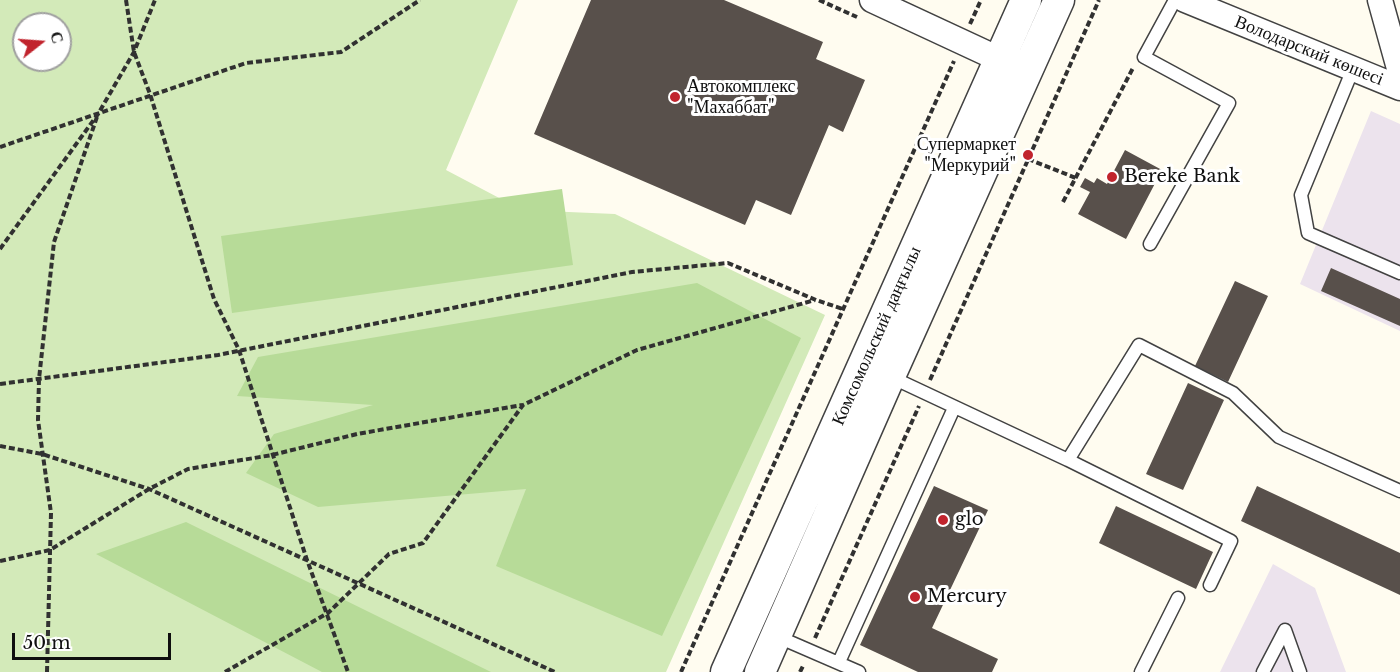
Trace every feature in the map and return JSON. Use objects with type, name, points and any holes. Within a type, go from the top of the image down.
[{"type":"street","points":[[872,0],[1000,60]]},
{"type":"street","name":"Комсомольский даңғылы","points":[[760,672],[890,376],[1000,60],[1026,0]]},
{"type":"street","name":"Комсомольский даңғылы","points":[[726,672],[933,248],[1059,0]]},
{"type":"street","name":"Володарский көшесі","points":[[1185,0],[1400,88]]},
{"type":"street","points":[[1380,0],[1400,72]]},
{"type":"lane","points":[[1150,244],[1229,103],[1144,57],[1175,0]]},
{"type":"lane","points":[[1353,69],[1301,195],[1308,232],[1400,273]]},
{"type":"lane","points":[[1068,460],[1139,345],[1233,393],[1279,437],[1400,491]]},
{"type":"lane","points":[[890,376],[1068,460],[1231,542],[1210,585]]},
{"type":"lane","points":[[839,662],[954,408]]},
{"type":"lane","points":[[1141,672],[1178,598]]},
{"type":"lane","points":[[1263,672],[1285,630],[1300,672]]},
{"type":"lane","points":[[776,636],[859,672]]},
{"type":"path","points":[[126,0],[134,52],[150,94],[214,299],[239,350],[307,560],[348,672]]},
{"type":"path","points":[[0,249],[98,114],[134,52],[154,0]]},
{"type":"path","points":[[0,147],[246,63],[341,52],[420,0]]},
{"type":"path","points":[[681,672],[980,0]]},
{"type":"path","points":[[800,672],[1100,0]]},
{"type":"path","points":[[1063,202],[1132,68],[1144,57]]},
{"type":"path","points":[[47,672],[51,513],[38,420],[39,379],[54,242],[98,114]]},
{"type":"path","points":[[1028,159],[1076,178]]},
{"type":"path","points":[[0,384],[239,350],[632,272],[728,263],[843,309]]},
{"type":"path","points":[[0,561],[50,550],[149,489],[188,469],[272,455],[357,434],[523,405],[637,350],[816,300]]},
{"type":"path","points":[[225,672],[328,613],[389,554],[423,543],[523,405]]},
{"type":"path","points":[[0,446],[42,454],[149,489],[555,672]]},
{"type":"shaded area","points":[[1371,111],[1400,124],[1400,331],[1300,284]]},
{"type":"shaded area","points":[[1273,564],[1315,588],[1346,672],[1220,672]]},
{"type":"green space","points":[[0,0],[518,0],[446,170],[522,210],[615,214],[825,315],[666,672],[0,672]]},
{"type":"green space","points":[[562,189],[573,265],[232,313],[221,236]]},
{"type":"green space","points":[[697,283],[801,338],[662,636],[496,566],[526,489],[318,507],[246,473],[274,434],[373,405],[237,396],[258,357]]},
{"type":"green space","points":[[186,522],[491,672],[322,672],[96,554]]},
{"type":"building","name":"Автокомплекс \"Махаббат\"","points":[[591,0],[724,0],[823,42],[816,59],[865,80],[843,132],[829,125],[791,215],[756,200],[745,225],[534,134]]},
{"type":"building","points":[[1125,150],[1162,170],[1126,239],[1078,214],[1090,192],[1080,187],[1085,178],[1094,183],[1097,178],[1107,184]]},
{"type":"building","points":[[1331,268],[1400,299],[1400,326],[1321,291]]},
{"type":"building","points":[[1235,281],[1268,296],[1228,382],[1195,366]]},
{"type":"building","points":[[1188,383],[1224,400],[1183,490],[1146,474]]},
{"type":"building","name":"Mercury","points":[[934,486],[988,510],[932,628],[998,659],[992,672],[918,672],[860,645]]},
{"type":"building","points":[[1257,486],[1400,553],[1400,595],[1241,521]]},
{"type":"building","points":[[1116,506],[1213,552],[1196,589],[1099,543]]},
{"type":"place","name":"Автокомплекс \"Махаббат\"","points":[[675,97]]},
{"type":"place","name":"Супермаркет \"Меркурий\"","points":[[1028,155]]},
{"type":"place","name":"Bereke Bank","points":[[1112,177]]},
{"type":"place","name":"glo","points":[[943,520]]},
{"type":"place","name":"Mercury","points":[[915,597]]}]
